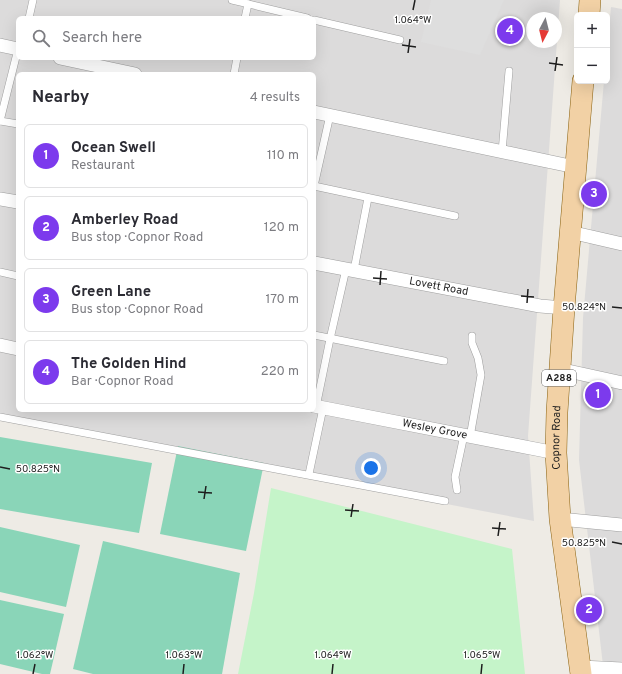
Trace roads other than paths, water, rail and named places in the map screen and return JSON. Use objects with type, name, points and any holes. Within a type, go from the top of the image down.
[{"type":"main road","points":[[589,12],[590,0]]},
{"type":"main road","name":"Copnor Road","points":[[581,670],[560,519],[556,453],[564,308],[583,84]]},
{"type":"street","points":[[0,45],[16,49]]},
{"type":"street","points":[[69,60],[126,72]]},
{"type":"street","points":[[316,112],[575,167]]},
{"type":"street","points":[[0,199],[16,202]]},
{"type":"street","points":[[570,232],[622,244]]},
{"type":"street","name":"Lovett Road","points":[[316,263],[540,306],[564,308]]},
{"type":"street","points":[[0,345],[16,349]]},
{"type":"street","points":[[560,369],[622,383]]},
{"type":"street","name":"Wesley Grove","points":[[318,407],[556,453]]},
{"type":"street","points":[[560,519],[622,525]]},
{"type":"street","points":[[581,670],[622,669]]},
{"type":"lane","points":[[29,16],[33,0]]},
{"type":"lane","points":[[232,0],[299,16]]},
{"type":"lane","points":[[245,16],[248,4]]},
{"type":"lane","points":[[316,20],[400,40]]},
{"type":"lane","points":[[16,57],[0,121],[16,124]]},
{"type":"lane","points":[[234,72],[237,60]]},
{"type":"lane","points":[[502,152],[509,71]]},
{"type":"lane","points":[[316,177],[330,115]]},
{"type":"lane","points":[[316,186],[455,216]]},
{"type":"lane","points":[[309,474],[318,407],[330,339],[350,270],[368,198]]},
{"type":"lane","points":[[0,272],[16,276]]},
{"type":"lane","points":[[316,336],[444,361]]},
{"type":"lane","points":[[457,490],[455,476],[467,436],[481,375],[478,358],[472,343],[472,336]]},
{"type":"lane","points":[[0,417],[309,474],[445,501]]},
{"type":"place","name":"The Golden Hind","points":[[510,31]]},
{"type":"place","name":"Green Lane","points":[[594,194]]},
{"type":"place","name":"Ocean Swell","points":[[598,395]]},
{"type":"place","name":"Amberley Road","points":[[589,610]]}]
